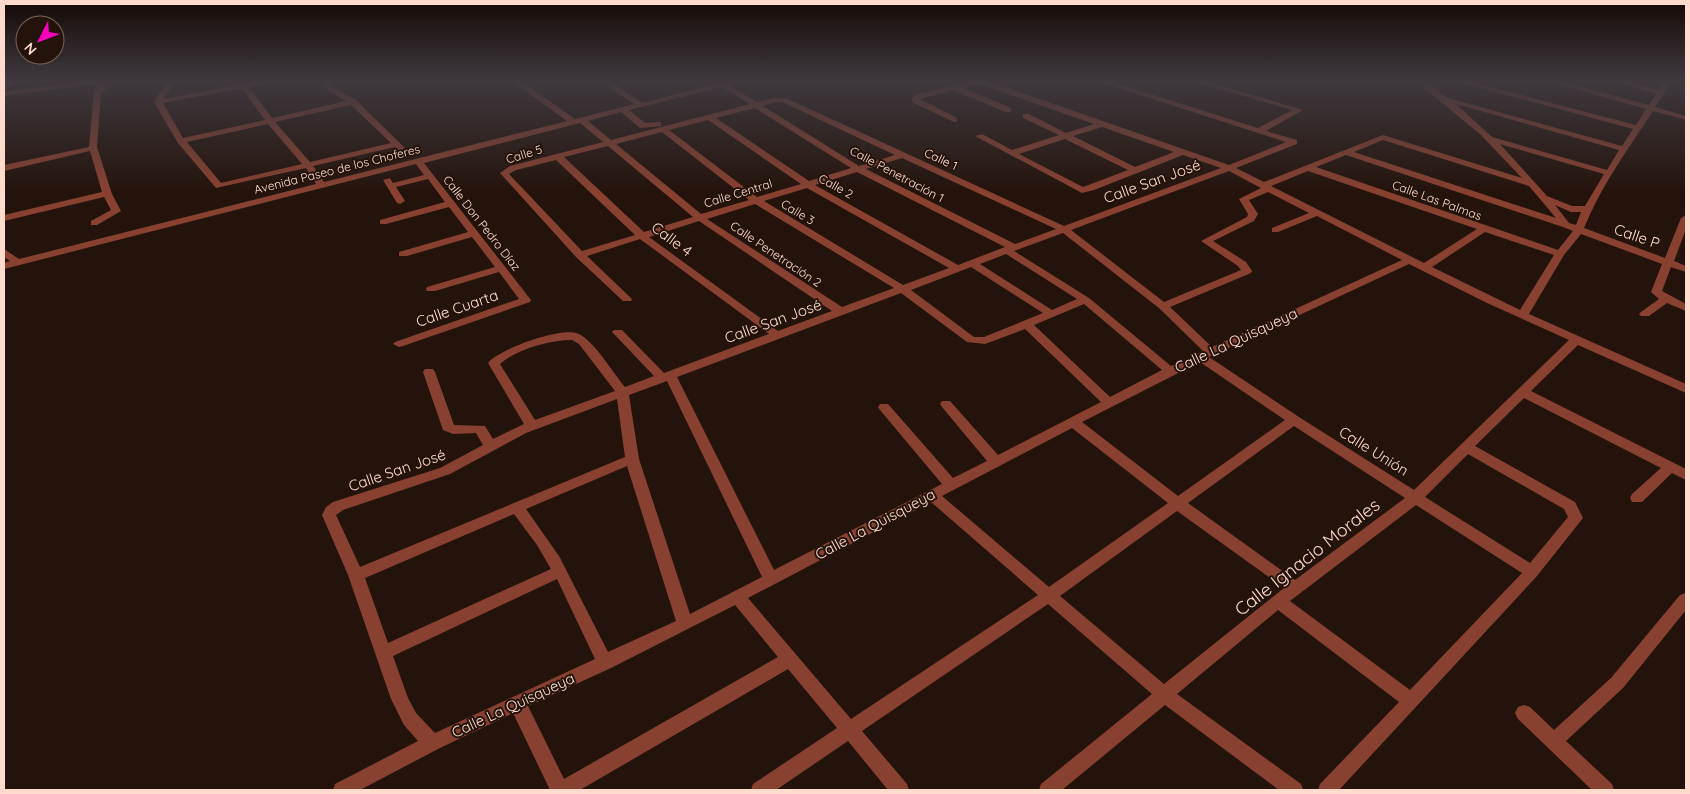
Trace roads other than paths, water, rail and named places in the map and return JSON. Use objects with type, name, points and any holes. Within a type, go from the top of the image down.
[{"type":"street","points":[[94,223],[116,211],[107,194],[94,148],[96,118]]},
{"type":"street","points":[[167,118],[181,141],[220,186],[397,144]]},
{"type":"street","points":[[268,118],[308,165],[321,186]]},
{"type":"street","points":[[181,141],[287,118]]},
{"type":"street","points":[[370,118],[407,154]]},
{"type":"street","name":"Calle Penetración 2","points":[[573,118],[611,143],[700,218],[841,312]]},
{"type":"street","name":"Avenida Paseo de los Choferes","points":[[4,266],[593,118]]},
{"type":"street","points":[[633,118],[643,126],[648,127],[689,118]]},
{"type":"street","name":"Calle 5","points":[[627,299],[580,254],[504,175],[509,170],[663,129],[697,118]]},
{"type":"street","name":"Calle 2","points":[[719,118],[807,184],[957,268]]},
{"type":"street","name":"Calle Penetración 1","points":[[777,118],[858,169],[1010,248],[1085,300],[1170,370]]},
{"type":"street","name":"Calle 1","points":[[821,118],[1064,229]]},
{"type":"street","points":[[950,118],[954,120]]},
{"type":"street","points":[[1030,118],[1136,171]]},
{"type":"street","points":[[1081,118],[1230,168],[1319,212],[1424,268],[1686,389]]},
{"type":"street","points":[[1222,118],[1261,130],[1284,118]]},
{"type":"street","points":[[1467,118],[1534,185],[1566,225]]},
{"type":"street","points":[[1537,118],[1625,148]]},
{"type":"street","points":[[1599,118],[1637,128]]},
{"type":"street","points":[[1523,315],[1560,254],[1578,231],[1588,209],[1643,118]]},
{"type":"street","points":[[1012,153],[1100,125]]},
{"type":"street","name":"Calle 3","points":[[663,129],[755,200],[903,289],[971,340],[985,341],[1085,300]]},
{"type":"street","name":"Calle San José","points":[[356,575],[329,516],[331,511],[338,506],[445,471],[532,426],[1230,168],[1294,142],[1261,130]]},
{"type":"street","points":[[979,136],[1082,190],[1182,152]]},
{"type":"street","points":[[1163,306],[1247,271],[1242,264],[1206,241],[1251,219],[1253,214],[1244,199],[1306,167],[1383,136],[1534,185]]},
{"type":"street","points":[[1489,138],[1609,173]]},
{"type":"street","points":[[4,168],[94,148]]},
{"type":"street","name":"Calle P","points":[[1346,152],[1566,225],[1578,231],[1686,269]]},
{"type":"street","name":"Calle Central","points":[[580,254],[903,155]]},
{"type":"street","name":"Calle 4","points":[[558,157],[642,236],[777,335]]},
{"type":"street","name":"Calle Don Pedro Díaz","points":[[418,161],[526,300]]},
{"type":"street","name":"Calle Las Palmas","points":[[1306,167],[1483,230],[1560,254]]},
{"type":"street","points":[[384,176],[400,201]]},
{"type":"street","points":[[391,186],[430,176]]},
{"type":"street","points":[[4,218],[107,194]]},
{"type":"street","points":[[1544,198],[1566,208],[1588,209]]},
{"type":"street","points":[[383,222],[452,203]]},
{"type":"street","points":[[1276,230],[1319,212]]},
{"type":"street","points":[[1686,218],[1656,292],[1686,308]]},
{"type":"street","name":"Calle Unión","points":[[1064,229],[1163,306],[1206,354],[1294,420],[1416,496],[1532,572]]},
{"type":"street","points":[[1424,268],[1483,230]]},
{"type":"street","points":[[403,254],[474,233]]},
{"type":"street","points":[[4,252],[18,263]]},
{"type":"street","name":"Calle La Quisqueya","points":[[342,790],[432,743],[685,624],[1170,370],[1409,260]]},
{"type":"street","points":[[972,262],[1050,314]]},
{"type":"street","points":[[431,289],[501,268]]},
{"type":"street","points":[[1645,314],[1666,299]]},
{"type":"street","name":"Calle Cuarta","points":[[398,344],[526,300]]},
{"type":"street","points":[[1026,324],[1110,403]]},
{"type":"street","points":[[618,332],[666,376],[771,579]]},
{"type":"street","points":[[532,426],[494,366],[496,360],[557,337],[574,336],[583,342],[622,392],[632,459],[685,624]]},
{"type":"street","name":"Calle Ignacio Morales","points":[[1048,790],[1278,601],[1416,496],[1578,339]]},
{"type":"street","points":[[429,372],[448,427],[453,430],[480,429],[491,446]]},
{"type":"street","points":[[1523,392],[1686,475]]},
{"type":"street","points":[[946,404],[995,461]]},
{"type":"street","points":[[884,407],[950,484]]},
{"type":"street","points":[[760,790],[1048,596],[1294,420]]},
{"type":"street","points":[[1073,422],[1177,503],[1296,589]]},
{"type":"street","points":[[1327,790],[1532,572],[1576,518],[1575,512],[1561,500],[1466,447]]},
{"type":"street","points":[[432,743],[410,719],[356,575],[632,459]]},
{"type":"street","points":[[1637,498],[1670,467]]},
{"type":"street","points":[[931,494],[1165,695],[1294,790]]},
{"type":"street","points":[[516,507],[532,524],[576,602],[605,663]]},
{"type":"street","points":[[384,653],[558,572]]},
{"type":"street","points":[[737,596],[900,790]]},
{"type":"street","points":[[1554,741],[1617,683],[1686,599]]},
{"type":"street","points":[[1278,601],[1411,701]]},
{"type":"street","points":[[517,703],[562,790],[790,659]]},
{"type":"street","points":[[1524,713],[1605,790]]}]
